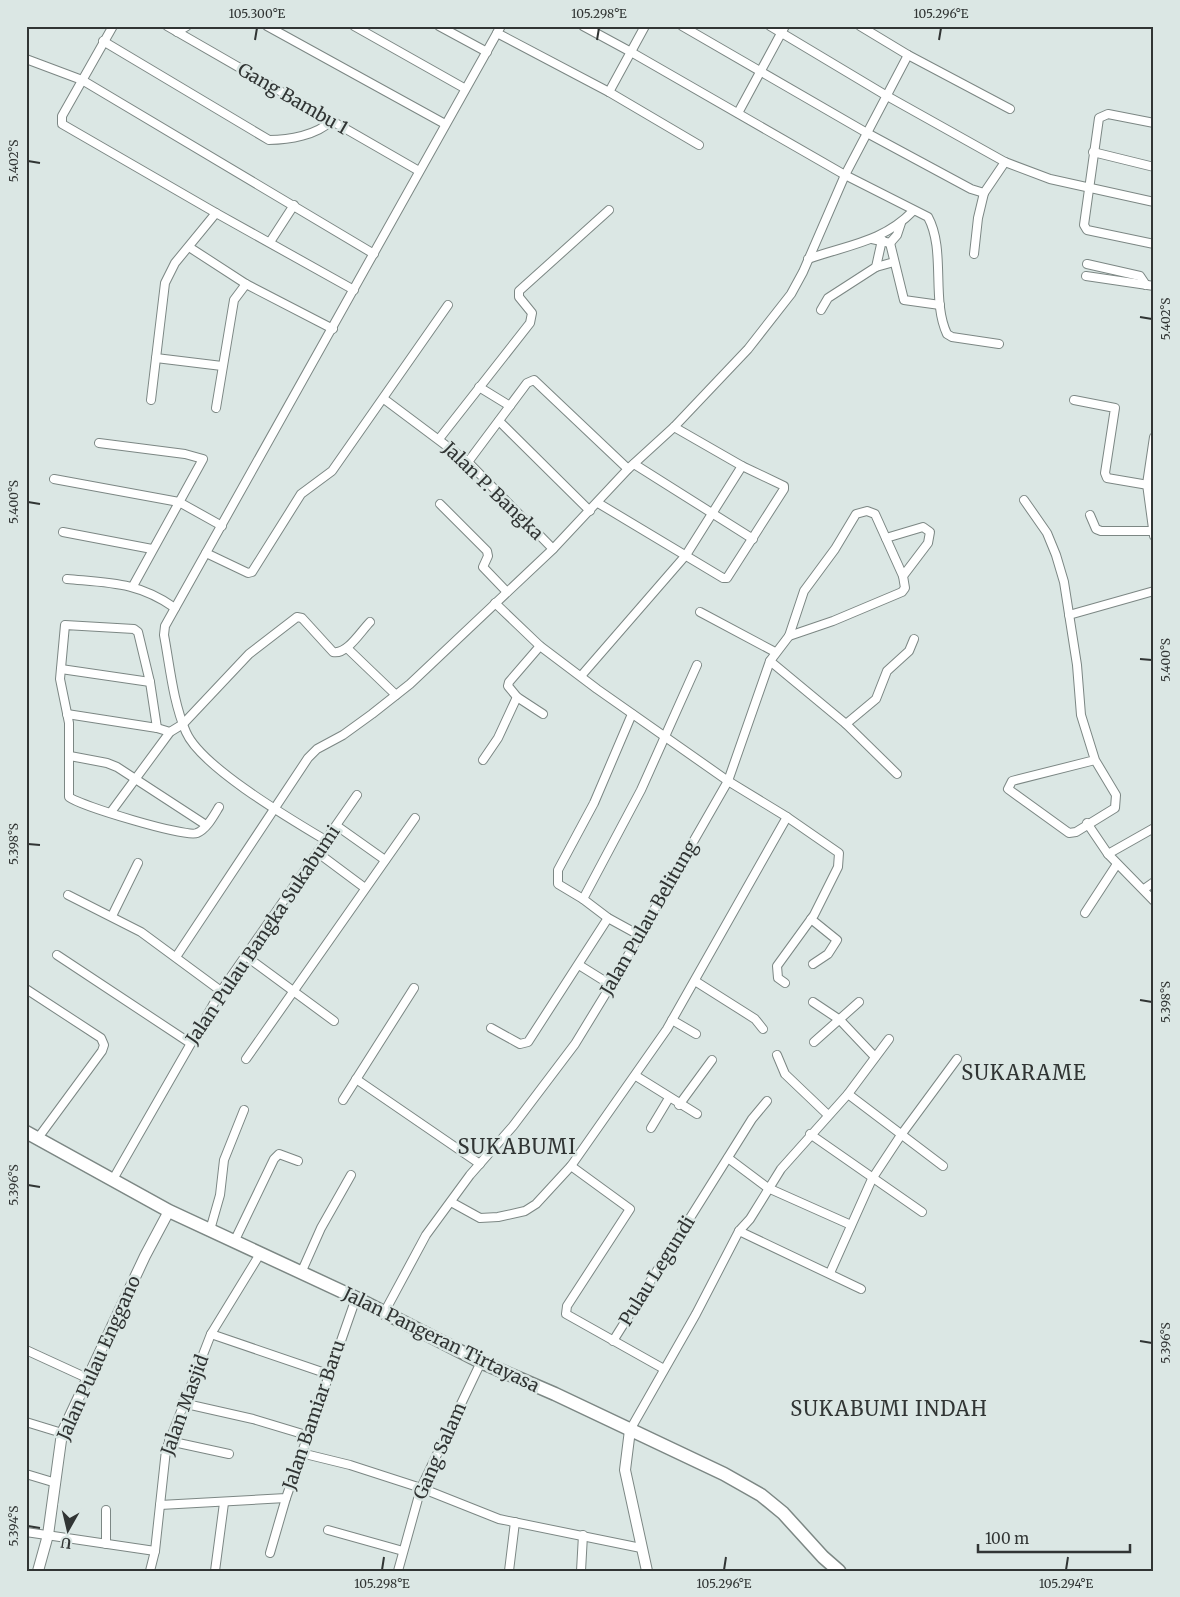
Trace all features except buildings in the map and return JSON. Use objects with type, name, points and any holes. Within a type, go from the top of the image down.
[{"type":"main road","name":"Jalan Pangeran Tirtayasa","points":[[26,1132],[169,1211],[356,1298],[481,1362],[555,1394],[724,1474],[761,1495],[783,1512],[835,1570]]},
{"type":"street","points":[[113,26],[62,116],[62,124],[354,290]]},
{"type":"street","name":"Gang Bambu 1","points":[[167,26],[420,171]]},
{"type":"street","points":[[177,32],[187,26]]},
{"type":"street","points":[[267,26],[445,124]]},
{"type":"street","points":[[354,26],[464,88]]},
{"type":"street","points":[[439,26],[487,52]]},
{"type":"street","points":[[583,26],[845,175],[913,211],[922,212],[930,221],[937,259],[940,321],[949,336],[999,344]]},
{"type":"street","points":[[609,92],[645,26]]},
{"type":"street","points":[[682,26],[866,133],[971,189],[984,193]]},
{"type":"street","points":[[770,26],[783,30],[888,96],[1005,162],[1050,179],[1154,202]]},
{"type":"street","points":[[860,26],[908,55],[1010,109]]},
{"type":"street","points":[[327,841],[273,808],[206,758],[186,734],[164,635],[165,626],[333,328],[464,88],[499,30],[699,145]]},
{"type":"street","points":[[738,113],[783,30]]},
{"type":"street","points":[[103,41],[269,140],[282,140],[318,130],[331,121]]},
{"type":"street","points":[[176,957],[273,808],[316,749],[343,735],[396,695],[553,549],[748,349],[791,294],[845,175],[908,55]]},
{"type":"street","points":[[26,59],[82,80],[374,254]]},
{"type":"street","points":[[1154,124],[1108,114],[1101,115],[1096,126],[1090,188],[1084,225],[1087,230],[1154,244]]},
{"type":"street","points":[[1093,152],[1154,167]]},
{"type":"street","points":[[974,254],[978,218],[984,193],[1005,162]]},
{"type":"street","points":[[270,242],[294,205]]},
{"type":"street","points":[[439,439],[532,318],[529,309],[519,296],[519,291],[609,210]]},
{"type":"street","points":[[808,259],[855,246],[871,239],[901,223],[913,211]]},
{"type":"street","points":[[151,400],[166,283],[175,263],[216,213]]},
{"type":"street","points":[[890,243],[897,235],[901,223]]},
{"type":"street","points":[[871,239],[890,243]]},
{"type":"street","points":[[876,267],[882,240]]},
{"type":"street","points":[[890,243],[904,300],[940,305]]},
{"type":"street","points":[[189,247],[246,284],[333,328]]},
{"type":"street","points":[[821,310],[828,298],[876,267],[894,262]]},
{"type":"street","points":[[1087,264],[1140,276],[1150,286]]},
{"type":"street","points":[[1086,276],[1150,286]]},
{"type":"street","points":[[216,408],[234,300],[246,284]]},
{"type":"street","points":[[206,553],[248,573],[252,572],[301,494],[332,471],[448,306]]},
{"type":"street","points":[[156,358],[222,366]]},
{"type":"street","points":[[468,462],[527,383],[534,380],[631,467],[713,514],[752,539]]},
{"type":"street","points":[[479,387],[510,406]]},
{"type":"street","name":"Jalan P. Bangka","points":[[384,399],[468,462],[553,549]]},
{"type":"street","points":[[1074,400],[1115,408],[1106,476],[1110,479],[1150,485]]},
{"type":"street","points":[[499,421],[590,511]]},
{"type":"street","points":[[598,503],[723,578],[727,578],[784,487],[742,466],[674,427]]},
{"type":"street","points":[[1154,437],[1150,485],[1154,536]]},
{"type":"street","points":[[99,443],[202,457],[203,460],[133,586]]},
{"type":"street","points":[[581,676],[686,555],[742,466]]},
{"type":"street","points":[[54,479],[179,502],[222,526]]},
{"type":"street","points":[[1024,500],[1047,533],[1056,555],[1064,582],[1077,665],[1081,715],[1095,760],[1116,795],[1117,804],[1115,808],[1087,823],[1076,832],[1065,832],[1008,790],[1012,781],[1095,760]]},
{"type":"street","points":[[440,504],[487,551],[488,556],[483,567],[507,592]]},
{"type":"street","name":"Jalan Pulau Belitung","points":[[384,1313],[426,1235],[480,1164],[513,1126],[575,1044],[611,985],[728,781],[770,661],[789,636],[804,591],[835,549],[856,514],[867,511],[875,514],[886,538]]},
{"type":"street","points":[[1090,515],[1096,528],[1101,531],[1153,532]]},
{"type":"street","points":[[789,636],[833,621],[902,592],[905,588],[903,576],[886,538],[918,528],[929,529],[930,536],[928,542],[903,576]]},
{"type":"street","points":[[64,532],[152,549]]},
{"type":"street","points":[[67,578],[133,586],[158,595],[175,608]]},
{"type":"street","points":[[1069,614],[1154,591]]},
{"type":"street","points":[[495,603],[540,646],[632,714],[728,781],[787,817],[839,853],[838,867],[811,919],[777,966],[778,978],[785,983]]},
{"type":"street","points":[[700,612],[775,652]]},
{"type":"street","points":[[111,812],[170,732],[183,724],[249,654],[294,618],[302,618],[333,652],[338,653],[347,648],[370,622]]},
{"type":"street","points":[[157,728],[150,682],[139,634],[134,629],[65,625],[60,688],[67,714],[70,756],[69,797],[111,812],[189,834],[196,834],[220,807]]},
{"type":"street","points":[[846,724],[876,699],[886,671],[908,651],[914,639]]},
{"type":"street","points":[[540,646],[508,683],[508,688],[517,698],[543,714]]},
{"type":"street","points":[[347,648],[396,695]]},
{"type":"street","points":[[770,661],[846,724],[897,774]]},
{"type":"street","points":[[583,899],[641,790],[697,665]]},
{"type":"street","points":[[61,669],[150,682]]},
{"type":"street","points":[[482,760],[498,738],[517,698]]},
{"type":"street","points":[[67,714],[157,728],[170,732]]},
{"type":"street","points":[[632,714],[594,803],[558,870],[556,878],[558,884],[583,899],[608,918],[639,935]]},
{"type":"street","points":[[70,756],[106,763],[136,779],[206,824]]},
{"type":"street","name":"Jalan Pulau Bangka Sukabumi","points":[[112,1181],[221,991],[247,957],[357,795]]},
{"type":"street","points":[[451,1202],[480,1218],[525,1211],[536,1204],[572,1166],[636,1076],[672,1020],[787,817]]},
{"type":"street","points":[[246,1059],[415,818]]},
{"type":"street","points":[[1087,823],[1108,854],[1154,901]]},
{"type":"street","points":[[336,826],[385,860]]},
{"type":"street","points":[[1108,854],[1154,828]]},
{"type":"street","points":[[318,853],[365,888]]},
{"type":"street","points":[[112,916],[138,863]]},
{"type":"street","points":[[1085,913],[1118,864]]},
{"type":"street","points":[[1144,889],[1154,882]]},
{"type":"street","points":[[68,896],[112,916],[176,957],[221,991]]},
{"type":"street","points":[[491,1028],[520,1044],[528,1042],[608,918]]},
{"type":"street","points":[[811,919],[837,940],[828,954],[813,964]]},
{"type":"street","points":[[57,955],[190,1043]]},
{"type":"street","points":[[247,957],[334,1020]]},
{"type":"street","points":[[579,965],[611,985]]},
{"type":"street","points":[[695,981],[755,1019],[763,1029]]},
{"type":"street","points":[[343,1100],[414,988]]},
{"type":"street","points":[[26,989],[101,1038],[104,1045],[102,1051],[38,1138]]},
{"type":"street","points":[[813,1002],[840,1020],[875,1057]]},
{"type":"street","points":[[814,1042],[859,1002]]},
{"type":"street","points":[[672,1020],[696,1034]]},
{"type":"street","points":[[647,1571],[625,1470],[630,1430],[696,1314],[738,1231],[750,1219],[768,1188],[810,1134],[848,1094],[889,1038]]},
{"type":"street","points":[[777,1055],[785,1074],[828,1115]]},
{"type":"street","points":[[830,1273],[872,1180],[900,1135],[957,1059]]},
{"type":"street","points":[[679,1105],[712,1060]]},
{"type":"street","points":[[636,1076],[679,1105],[697,1114]]},
{"type":"street","points":[[356,1079],[480,1164]]},
{"type":"street","points":[[848,1094],[943,1166]]},
{"type":"street","points":[[651,1128],[668,1098]]},
{"type":"street","name":"Pulau Legundi","points":[[664,1369],[613,1340],[752,1119],[767,1101]]},
{"type":"street","points":[[210,1230],[220,1195],[224,1160],[244,1110]]},
{"type":"street","points":[[810,1134],[872,1180],[922,1212]]},
{"type":"street","points":[[234,1242],[274,1159],[279,1154],[298,1161]]},
{"type":"street","points":[[728,1158],[768,1188],[851,1225]]},
{"type":"street","points":[[572,1166],[630,1209],[566,1310],[569,1317],[613,1340]]},
{"type":"street","points":[[301,1273],[320,1228],[351,1175]]},
{"type":"street","name":"Jalan Pulau Enggano","points":[[38,1571],[48,1536],[62,1433],[145,1256],[169,1211]]},
{"type":"street","points":[[738,1231],[861,1289]]},
{"type":"street","name":"Jalan Masjid","points":[[150,1571],[155,1551],[164,1459],[182,1403],[211,1334],[260,1254]]},
{"type":"street","name":"Jalan Bamiar Baru","points":[[160,1505],[224,1503],[286,1498],[306,1435],[356,1298]]},
{"type":"street","points":[[211,1334],[328,1374]]},
{"type":"street","points":[[26,1350],[87,1378]]},
{"type":"street","name":"Gang Salam","points":[[398,1571],[421,1488],[481,1362]]},
{"type":"street","points":[[182,1403],[252,1419],[306,1435]]},
{"type":"street","points":[[26,1422],[62,1433]]},
{"type":"street","points":[[169,1441],[229,1454]]},
{"type":"street","points":[[301,1453],[350,1464],[421,1488],[485,1515],[641,1548]]},
{"type":"street","points":[[26,1474],[56,1483]]},
{"type":"street","points":[[270,1553],[286,1498]]},
{"type":"street","points":[[215,1571],[224,1503]]},
{"type":"street","points":[[106,1510],[106,1544]]},
{"type":"street","points":[[508,1571],[515,1522]]},
{"type":"street","points":[[328,1530],[403,1551]]},
{"type":"street","points":[[26,1532],[155,1551]]},
{"type":"street","points":[[581,1571],[583,1535]]},
{"type":"district","name":"SUKARAME","points":[[1024,1073]]},
{"type":"district","name":"SUKABUMI","points":[[517,1147]]},
{"type":"district","name":"SUKABUMI INDAH","points":[[889,1409]]}]
